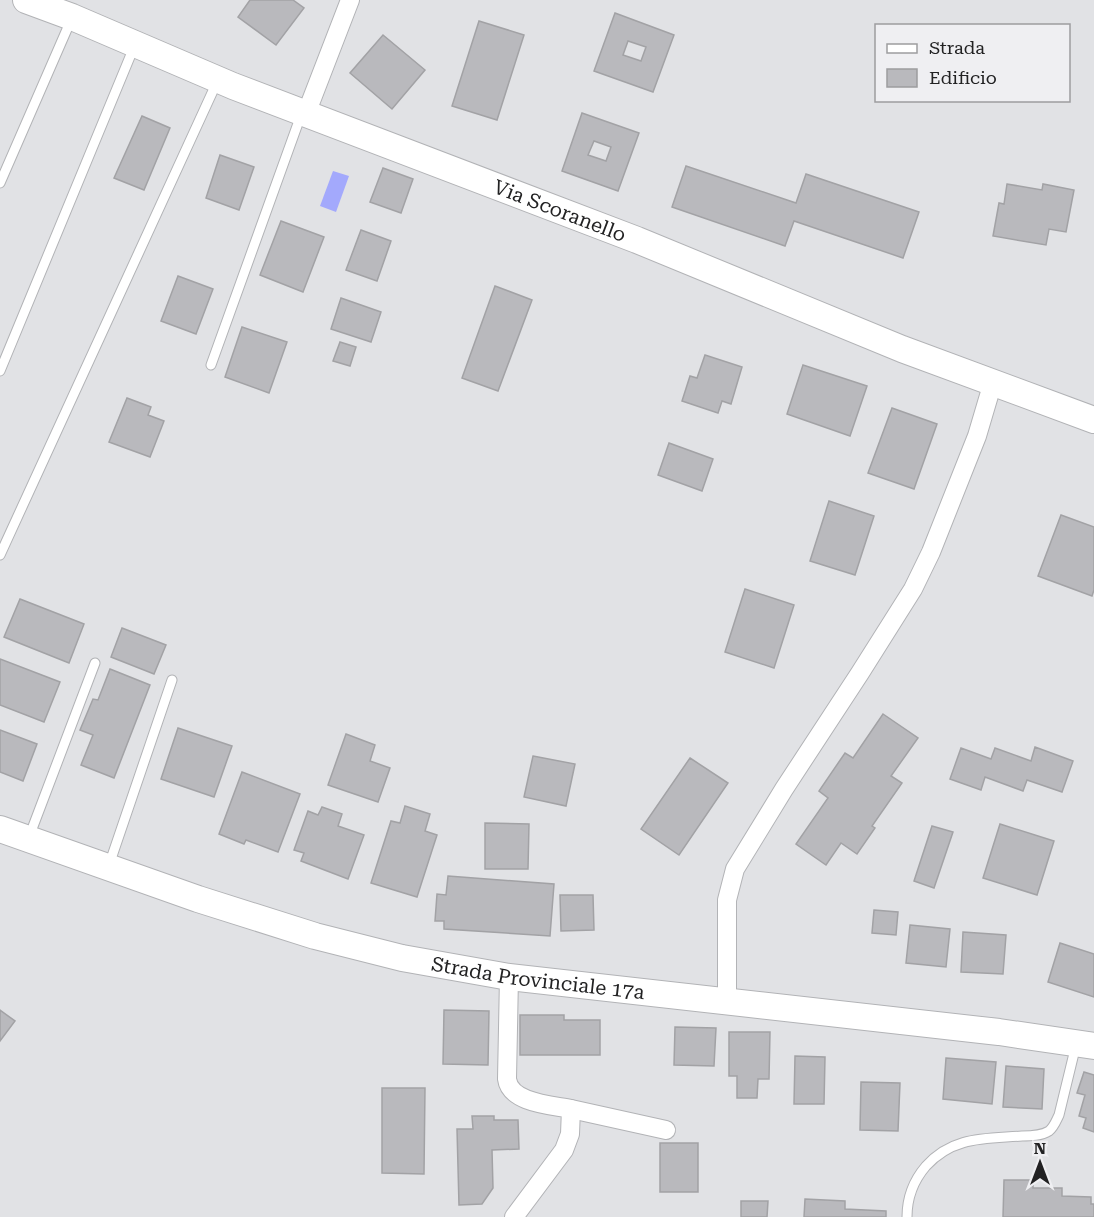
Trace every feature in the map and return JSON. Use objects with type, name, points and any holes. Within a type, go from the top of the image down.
[{"type":"street","name":"Via Scoranello","points":[[26,0],[76,9],[135,44],[218,79],[636,240],[902,349],[1094,420]]},
{"type":"street","points":[[304,113],[350,0]]},
{"type":"street","points":[[727,1002],[727,900],[735,869],[913,589],[931,552],[977,436],[993,382]]},
{"type":"street","name":"Strada Provinciale 17a","points":[[0,829],[198,899],[372,952],[435,965],[509,976],[999,1032],[1085,1044]]},
{"type":"street","points":[[509,976],[508,1085],[514,1094],[666,1130]]},
{"type":"street","points":[[514,1217],[564,1150],[570,1134],[571,1109]]},
{"type":"lane","points":[[0,183],[76,9]]},
{"type":"lane","points":[[0,371],[135,44]]},
{"type":"lane","points":[[0,555],[218,79]]},
{"type":"lane","points":[[211,365],[304,113]]},
{"type":"lane","points":[[28,839],[95,663]]},
{"type":"lane","points":[[108,868],[172,680]]},
{"type":"lane","points":[[907,1217],[909,1196],[918,1177],[932,1159],[951,1146],[971,1140],[1029,1136],[1049,1131],[1055,1125],[1085,1044]]},
{"type":"water","points":[[333,171],[349,176],[336,212],[320,206]]},
{"type":"building","points":[[250,0],[293,0],[304,8],[276,45],[238,17]]},
{"type":"building","points":[[615,13],[674,35],[653,92],[594,71]],"holes":[[[628,41],[646,47],[641,61],[623,55]]]},
{"type":"building","points":[[479,21],[524,35],[497,120],[452,106]]},
{"type":"building","points":[[383,35],[425,70],[392,109],[350,73]]},
{"type":"building","points":[[582,113],[639,133],[618,191],[562,171]],"holes":[[[594,141],[611,147],[606,161],[588,155]]]},
{"type":"building","points":[[142,116],[170,128],[144,190],[114,178]]},
{"type":"building","points":[[220,155],[254,167],[239,210],[206,198]]},
{"type":"building","points":[[686,166],[796,203],[806,174],[919,212],[903,258],[794,221],[785,246],[672,207]]},
{"type":"building","points":[[383,168],[413,179],[401,213],[370,202]]},
{"type":"building","points":[[1007,184],[1042,190],[1043,184],[1074,190],[1066,232],[1049,229],[1046,245],[993,236],[999,203],[1004,204]]},
{"type":"building","points":[[281,221],[324,237],[303,292],[260,275]]},
{"type":"building","points":[[361,230],[391,241],[377,281],[346,270]]},
{"type":"building","points":[[178,276],[213,289],[196,334],[161,321]]},
{"type":"building","points":[[495,286],[532,300],[498,391],[462,378]]},
{"type":"building","points":[[341,298],[381,312],[371,342],[331,329]]},
{"type":"building","points":[[242,327],[287,342],[269,393],[225,377]]},
{"type":"building","points":[[340,342],[356,347],[350,366],[333,361]]},
{"type":"building","points":[[705,355],[742,367],[731,404],[722,401],[718,413],[682,401],[690,376],[697,378]]},
{"type":"building","points":[[803,365],[867,386],[850,436],[787,414]]},
{"type":"building","points":[[127,398],[151,407],[148,415],[164,421],[150,457],[109,442]]},
{"type":"building","points":[[892,408],[937,424],[914,489],[868,473]]},
{"type":"building","points":[[669,443],[713,459],[702,491],[658,475]]},
{"type":"building","points":[[829,501],[874,516],[855,575],[810,561]]},
{"type":"building","points":[[1061,515],[1094,527],[1094,590],[1092,596],[1038,576]]},
{"type":"building","points":[[745,589],[794,605],[774,668],[725,652]]},
{"type":"building","points":[[20,599],[84,624],[69,663],[4,637]]},
{"type":"building","points":[[122,628],[166,645],[154,674],[111,657]]},
{"type":"building","points":[[0,659],[60,682],[44,722],[0,705]]},
{"type":"building","points":[[110,669],[150,685],[114,778],[81,765],[93,735],[80,730],[93,699],[98,700]]},
{"type":"building","points":[[883,714],[918,738],[891,776],[902,783],[872,826],[875,828],[857,854],[841,843],[826,865],[796,844],[828,798],[819,791],[845,753],[853,758]]},
{"type":"building","points":[[178,728],[232,746],[214,797],[161,779]]},
{"type":"building","points":[[0,730],[37,744],[23,781],[0,772]]},
{"type":"building","points":[[346,734],[375,745],[370,761],[390,768],[378,802],[328,785]]},
{"type":"building","points":[[1035,747],[1073,761],[1062,792],[1027,780],[1023,791],[985,777],[981,790],[950,779],[961,748],[991,759],[995,748],[1031,761]]},
{"type":"building","points":[[533,756],[575,764],[566,806],[524,797]]},
{"type":"building","points":[[690,758],[728,783],[679,855],[641,829]]},
{"type":"building","points":[[242,772],[300,794],[278,852],[246,840],[244,844],[219,834]]},
{"type":"building","points":[[405,806],[430,814],[425,831],[437,835],[417,897],[371,883],[391,821],[400,823]]},
{"type":"building","points":[[322,807],[342,814],[338,826],[364,835],[348,879],[301,861],[304,853],[294,850],[308,811],[318,815]]},
{"type":"building","points":[[485,823],[529,824],[528,869],[485,869]]},
{"type":"building","points":[[1000,824],[1054,841],[1037,895],[983,878]]},
{"type":"building","points":[[932,826],[953,832],[934,888],[914,881]]},
{"type":"building","points":[[448,876],[554,884],[550,936],[444,929],[444,921],[435,921],[437,894],[446,895]]},
{"type":"building","points":[[560,895],[593,895],[594,930],[561,931]]},
{"type":"building","points":[[874,910],[898,912],[896,935],[872,933]]},
{"type":"building","points":[[910,925],[950,929],[946,967],[906,963]]},
{"type":"building","points":[[963,932],[1006,935],[1003,974],[961,972]]},
{"type":"building","points":[[1060,943],[1094,954],[1094,997],[1048,982]]},
{"type":"building","points":[[0,1010],[15,1021],[0,1041]]},
{"type":"building","points":[[444,1010],[489,1011],[488,1065],[443,1064]]},
{"type":"building","points":[[520,1015],[564,1015],[564,1020],[600,1020],[600,1055],[520,1055]]},
{"type":"building","points":[[675,1027],[716,1028],[714,1066],[674,1065]]},
{"type":"building","points":[[729,1032],[770,1032],[769,1079],[758,1079],[757,1098],[737,1098],[737,1076],[729,1076]]},
{"type":"building","points":[[795,1056],[825,1057],[824,1104],[794,1104]]},
{"type":"building","points":[[946,1058],[996,1062],[992,1104],[943,1099]]},
{"type":"building","points":[[1006,1066],[1044,1069],[1042,1109],[1003,1107]]},
{"type":"building","points":[[1084,1072],[1094,1075],[1094,1132],[1083,1128],[1086,1118],[1079,1116],[1085,1095],[1077,1093]]},
{"type":"building","points":[[861,1082],[900,1083],[898,1131],[860,1130]]},
{"type":"building","points":[[382,1088],[425,1088],[424,1174],[382,1173]]},
{"type":"building","points":[[472,1116],[494,1116],[494,1120],[518,1120],[519,1149],[492,1150],[493,1188],[482,1204],[459,1205],[457,1129],[473,1129]]},
{"type":"building","points":[[660,1143],[698,1143],[698,1192],[660,1192]]},
{"type":"building","points":[[1004,1180],[1033,1180],[1033,1188],[1062,1188],[1062,1196],[1091,1197],[1091,1204],[1094,1204],[1094,1217],[1003,1217]]},
{"type":"building","points":[[805,1199],[845,1201],[845,1209],[886,1211],[886,1217],[804,1217]]},
{"type":"building","points":[[741,1201],[768,1201],[767,1217],[741,1217]]}]
